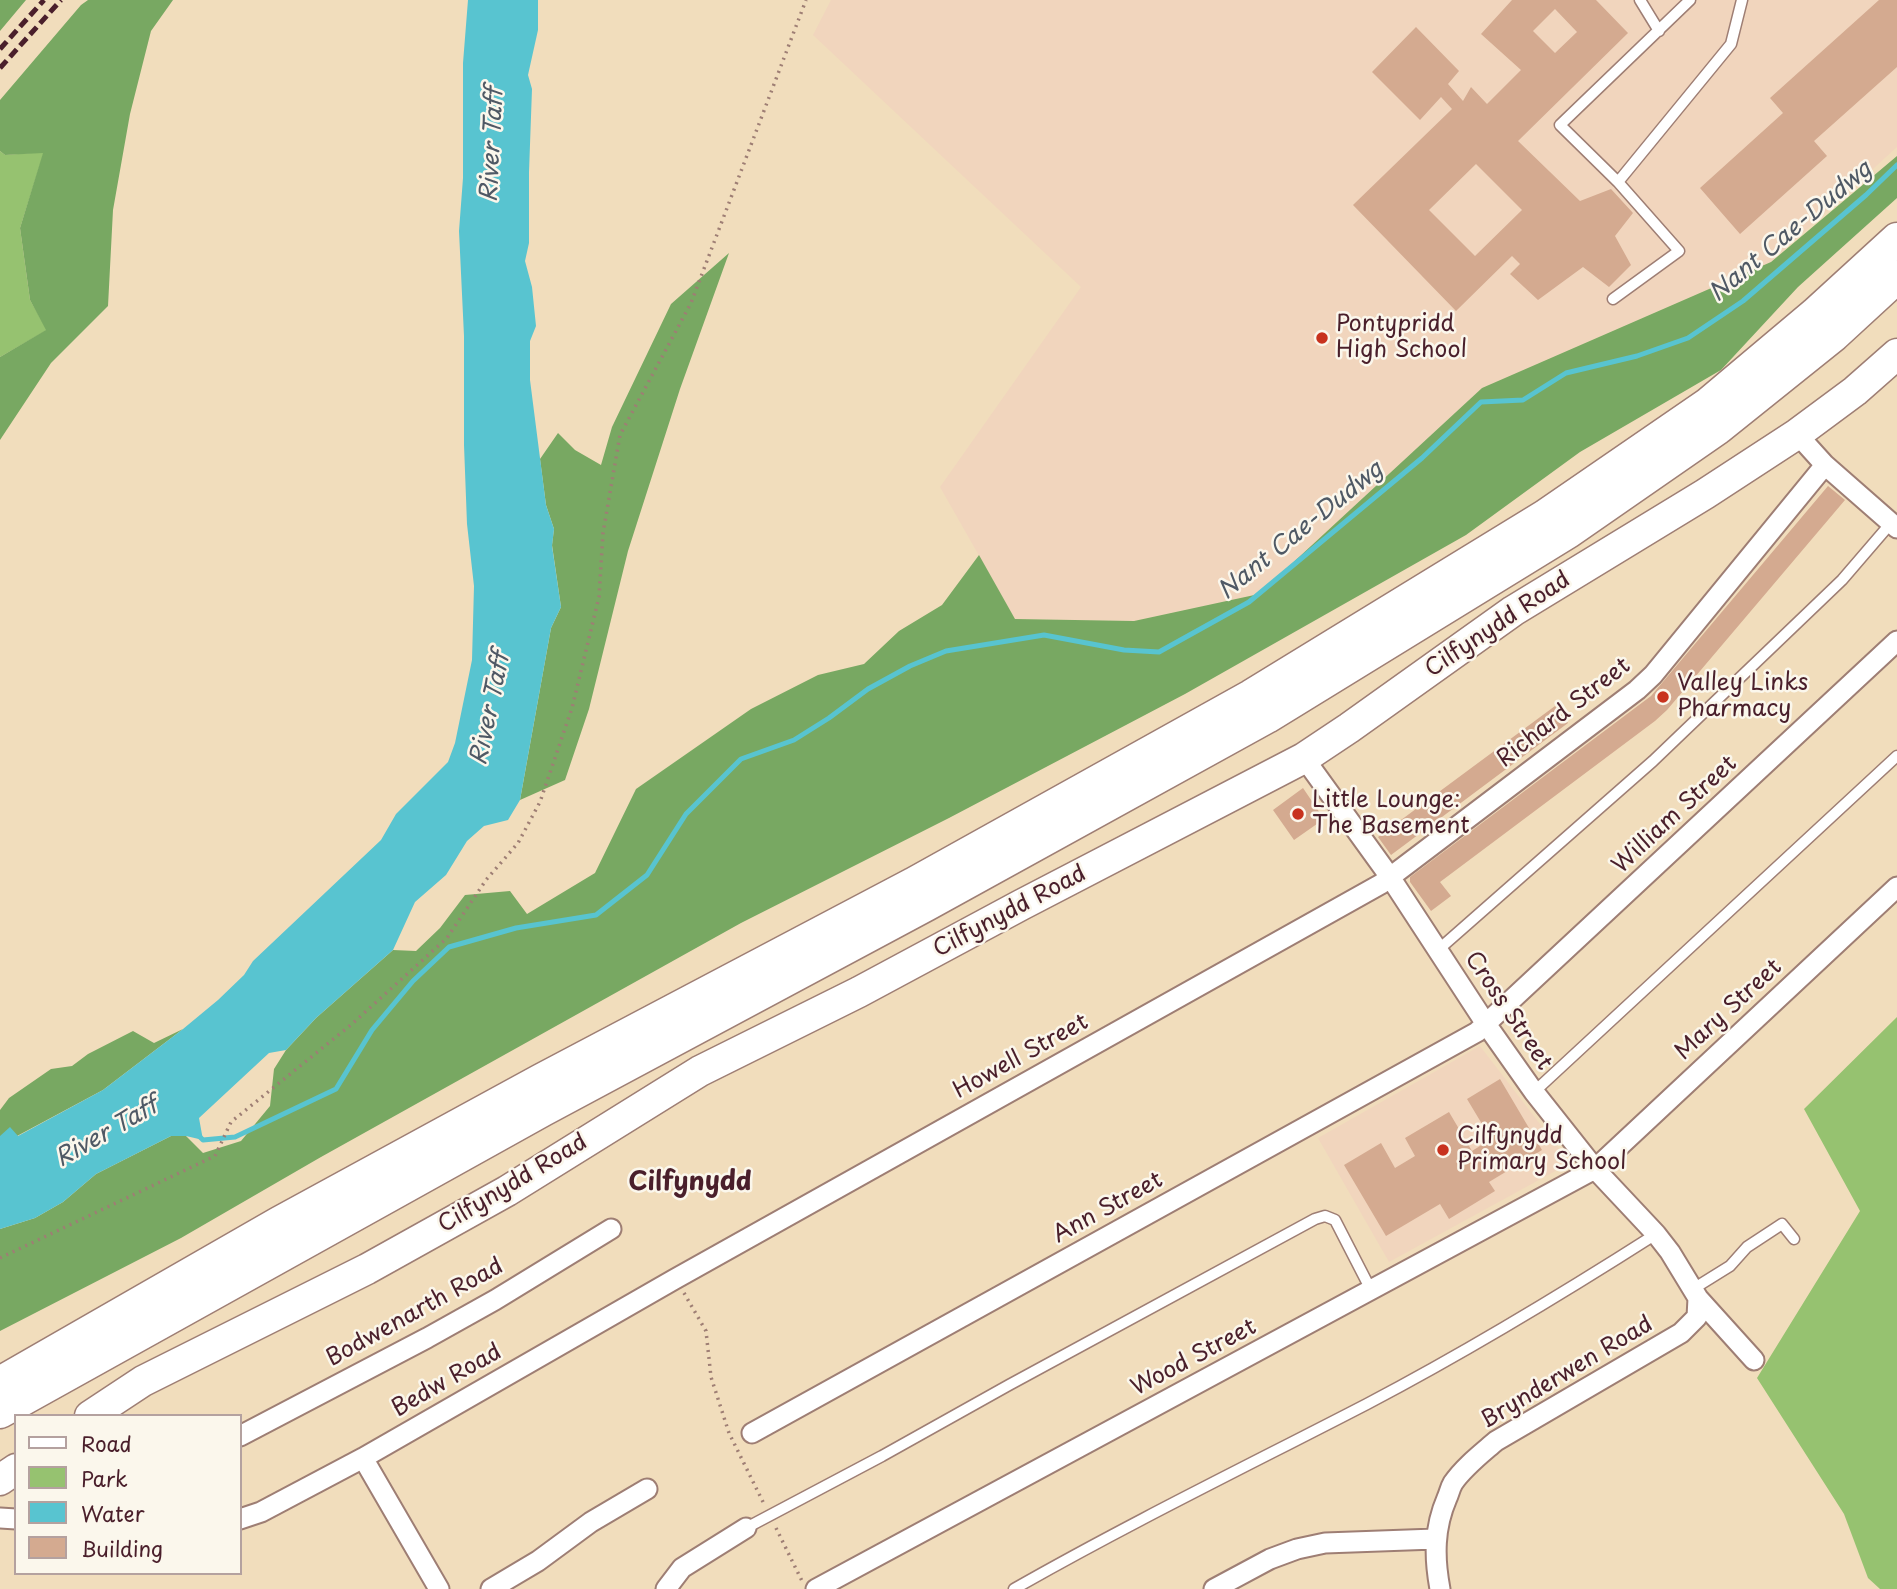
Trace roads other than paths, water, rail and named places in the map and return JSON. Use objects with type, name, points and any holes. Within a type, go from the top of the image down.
[{"type":"highway","points":[[0,1383],[290,1217],[541,1080],[913,884],[1262,689],[1545,516],[1708,404],[1815,314],[1897,239]]},
{"type":"highway","points":[[0,1412],[543,1110],[926,905],[1267,717],[1568,532],[1718,428],[1834,335],[1897,277]]},
{"type":"main road","name":"Cilfynydd Road","points":[[93,1414],[143,1381],[367,1269],[507,1191],[699,1071],[859,992],[1304,758],[1513,611],[1705,494],[1797,434],[1855,391],[1897,354]]},
{"type":"street","points":[[1797,434],[1825,466],[1894,526]]},
{"type":"street","name":"Richard Street","points":[[1390,877],[1637,690],[1653,675],[1825,466]]},
{"type":"street","name":"William Street","points":[[1486,1024],[1897,641]]},
{"type":"street","name":"Cross Street","points":[[1304,758],[1390,877],[1534,1092],[1595,1169],[1656,1234],[1693,1289],[1755,1360]]},
{"type":"street","name":"Howell Street","points":[[675,1279],[1390,877]]},
{"type":"street","name":"Mary Street","points":[[1595,1169],[1897,887]]},
{"type":"street","name":"Ann Street","points":[[752,1433],[1477,1032],[1486,1024]]},
{"type":"street","name":"Wood Street","points":[[816,1589],[1595,1169]]},
{"type":"street","name":"Bodwenarth Road","points":[[242,1435],[427,1338],[611,1229]]},
{"type":"street","name":"Bedw Road","points":[[242,1518],[261,1512],[363,1458],[675,1279]]},
{"type":"street","name":"Brynderwen Road","points":[[1440,1589],[1435,1539],[1442,1510],[1453,1484],[1496,1441],[1681,1333],[1697,1317],[1693,1289]]},
{"type":"street","points":[[363,1458],[439,1589]]},
{"type":"street","points":[[491,1589],[538,1561],[591,1522],[647,1489]]},
{"type":"street","points":[[666,1589],[682,1568],[746,1528]]},
{"type":"street","points":[[1214,1589],[1270,1559],[1297,1549],[1325,1543],[1435,1539]]},
{"type":"lane","points":[[1640,0],[1659,31]]},
{"type":"lane","points":[[1613,299],[1679,251],[1618,182],[1560,125],[1690,0]]},
{"type":"lane","points":[[1618,182],[1731,44],[1742,0]]},
{"type":"lane","points":[[1438,950],[1653,761],[1842,580],[1894,526]]},
{"type":"lane","points":[[1534,1092],[1897,756]]},
{"type":"lane","points":[[746,1528],[1315,1219],[1325,1216],[1335,1220],[1371,1290]]},
{"type":"lane","points":[[1693,1289],[1730,1266],[1747,1247],[1782,1224],[1794,1238]]},
{"type":"lane","points":[[1014,1589],[1438,1365],[1656,1234]]},
{"type":"water","name":"River Taff","points":[[468,0],[538,0],[538,30],[528,75],[532,89],[529,243],[525,261],[532,287],[536,326],[530,341],[530,380],[546,505],[554,529],[552,546],[561,607],[551,628],[520,800],[508,820],[484,826],[467,841],[446,875],[415,902],[393,950],[316,1018],[286,1050],[269,1053],[199,1118],[203,1140],[171,1136],[96,1174],[63,1202],[35,1218],[0,1229],[0,1136],[10,1127],[18,1136],[103,1090],[218,1000],[244,975],[253,961],[381,840],[396,814],[448,762],[455,743],[472,660],[474,586],[467,524],[464,336],[459,231],[463,178],[463,63]]},
{"type":"waterway","name":"Nant Cae-Dudwg","points":[[199,1136],[203,1140],[235,1137],[336,1089],[372,1030],[413,981],[449,947],[516,928],[596,915],[647,875],[686,814],[741,759],[794,740],[868,689],[910,666],[946,651],[1044,635],[1124,650],[1159,652],[1249,602],[1422,458],[1481,402],[1523,400],[1566,373],[1637,356],[1688,338],[1743,301],[1897,165]]},
{"type":"railway","points":[[0,49],[44,0]]},
{"type":"railway","points":[[0,68],[61,0]]},
{"type":"place","name":"Pontypridd High School","points":[[1322,338]]},
{"type":"place","name":"Valley Links Pharmacy","points":[[1663,697]]},
{"type":"place","name":"Little Lounge: The Basement","points":[[1298,814]]},
{"type":"place","name":"Cilfynydd Primary School","points":[[1443,1150]]},
{"type":"district","name":"Cilfynydd","points":[[690,1183]]}]
